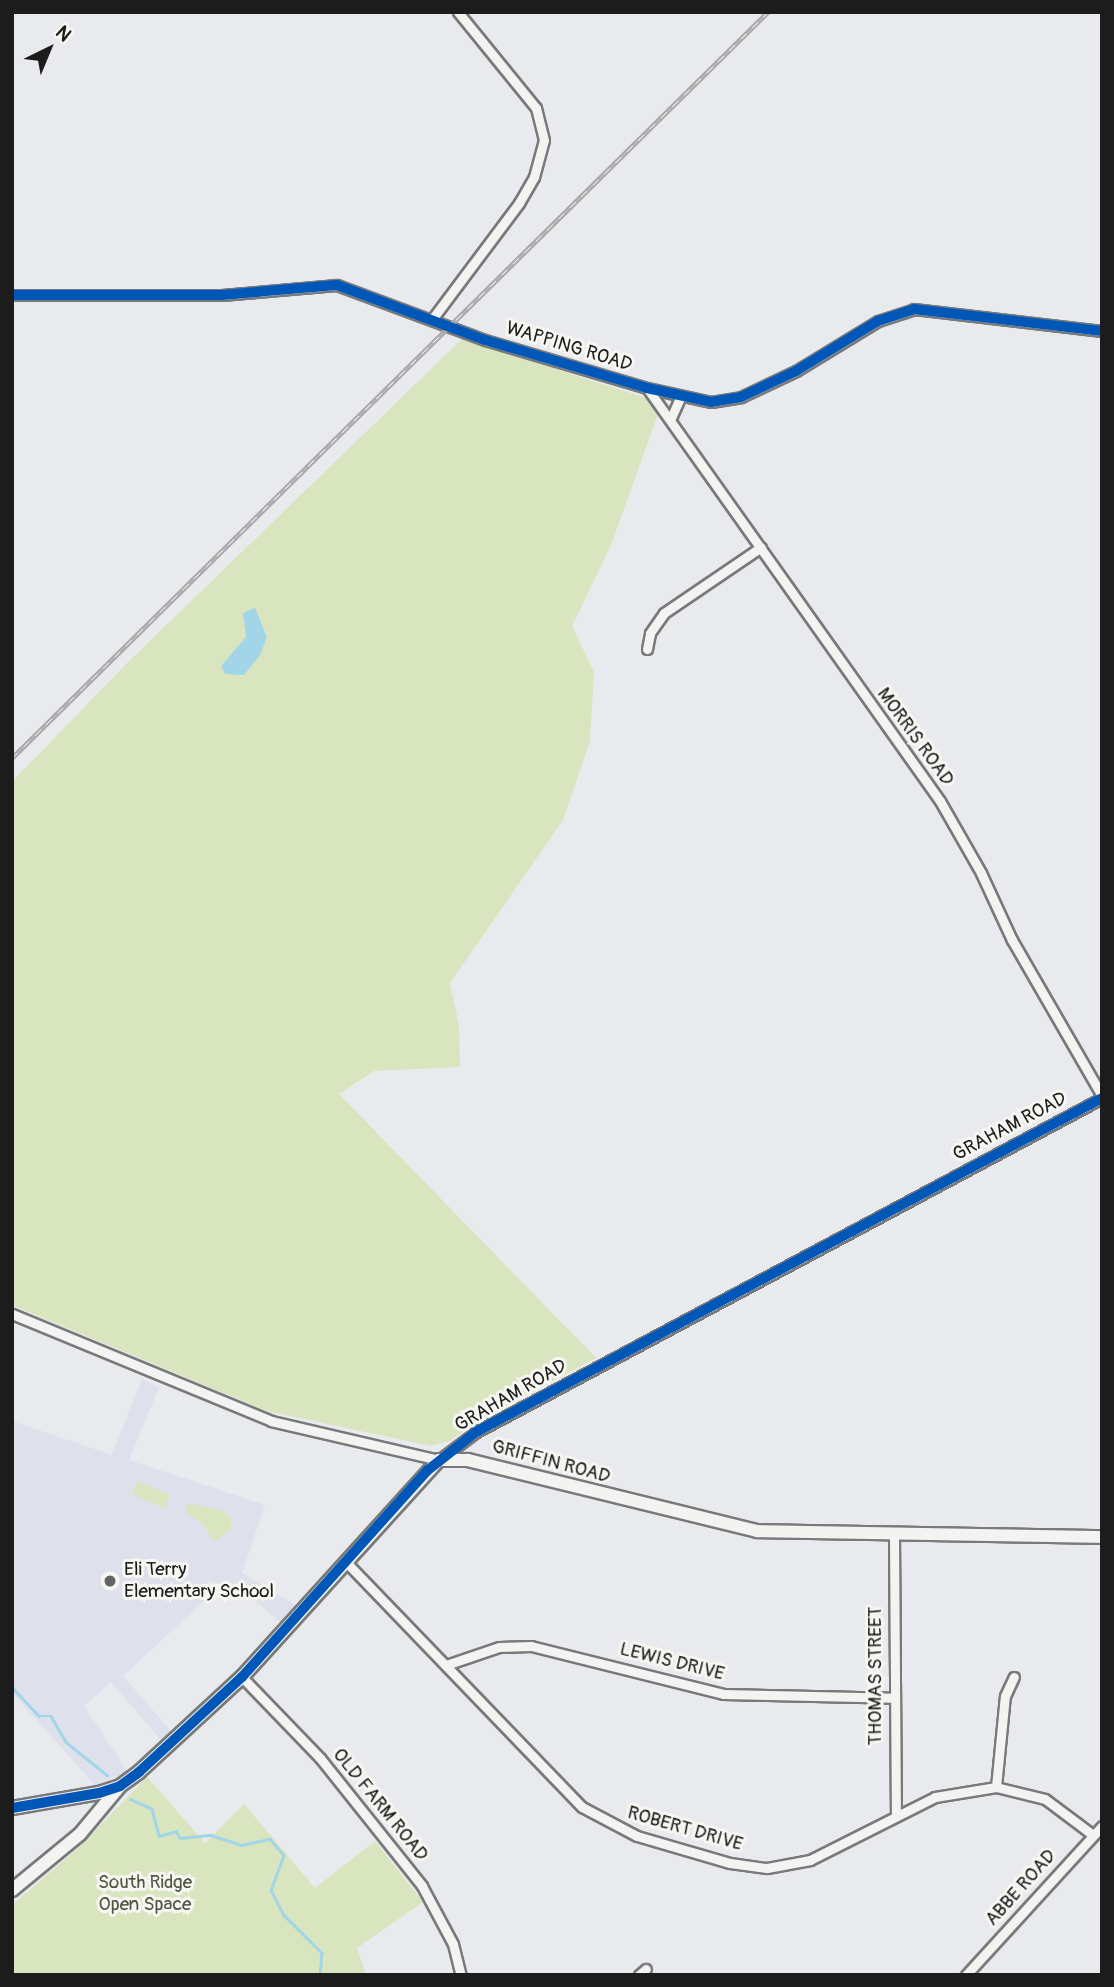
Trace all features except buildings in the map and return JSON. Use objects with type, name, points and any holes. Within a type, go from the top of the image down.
[{"type":"street","points":[[433,318],[519,203],[534,177],[544,140],[536,108],[458,12]]},
{"type":"street","name":"WAPPING ROAD","points":[[12,295],[222,295],[337,285],[433,318],[485,340],[647,388],[711,402],[741,397],[796,371],[878,321],[914,309],[1102,331]]},
{"type":"street","name":"MORRIS ROAD","points":[[647,388],[671,418],[962,837],[1012,940],[1102,1097]]},
{"type":"street","points":[[671,418],[681,396]]},
{"type":"street","points":[[647,649],[650,633],[664,613],[761,548]]},
{"type":"street","name":"GRAHAM ROAD","points":[[12,1890],[80,1834],[120,1786],[242,1677],[439,1460],[476,1432],[1102,1097]]},
{"type":"street","name":"GRIFFIN ROAD","points":[[12,1314],[271,1421],[439,1460],[468,1461],[757,1531],[894,1536],[1102,1537]]},
{"type":"street","name":"THOMAS STREET","points":[[894,1536],[893,1698],[896,1816]]},
{"type":"street","name":"ROBERT DRIVE","points":[[346,1562],[582,1807],[637,1836],[730,1863],[767,1868],[810,1860],[934,1797],[996,1787],[1045,1799],[1093,1835]]},
{"type":"street","name":"LEWIS DRIVE","points":[[446,1665],[499,1647],[531,1646],[723,1694],[893,1698]]},
{"type":"street","points":[[996,1787],[1005,1696],[1014,1676]]},
{"type":"street","name":"OLD FARM ROAD","points":[[242,1677],[334,1774],[422,1886],[453,1944],[461,1975]]},
{"type":"street","points":[[12,1808],[120,1786]]},
{"type":"street","name":"ABBE ROAD","points":[[966,1975],[1102,1826]]},
{"type":"shaded area","name":"Eli Terry Elementary School","points":[[142,1379],[159,1387],[129,1460],[265,1505],[242,1573],[297,1606],[281,1623],[251,1597],[209,1580],[203,1602],[123,1676],[171,1731],[161,1740],[111,1682],[84,1706],[128,1772],[95,1785],[12,1693],[12,1421],[112,1455]]},
{"type":"green space","points":[[462,339],[662,403],[611,545],[572,626],[594,672],[590,741],[563,820],[450,983],[459,1025],[460,1067],[374,1071],[339,1094],[596,1358],[493,1412],[449,1441],[431,1446],[267,1411],[12,1305],[12,782],[126,664]]},
{"type":"green space","points":[[138,1481],[170,1495],[164,1508],[132,1494]]},
{"type":"green space","points":[[188,1503],[224,1511],[231,1518],[231,1530],[214,1542],[202,1523],[185,1512]]},
{"type":"green space","name":"South Ridge Open Space","points":[[147,1777],[205,1843],[244,1804],[315,1888],[375,1841],[423,1902],[357,1948],[366,1975],[12,1975],[12,1905],[77,1849]]},
{"type":"water","points":[[255,608],[267,637],[260,655],[244,675],[225,674],[221,666],[246,637],[243,613]]},
{"type":"waterway","points":[[12,1687],[39,1716],[51,1716],[66,1742],[107,1775]]},
{"type":"waterway","points":[[130,1799],[152,1809],[159,1836],[176,1831],[180,1838],[211,1835],[241,1845],[270,1839],[284,1855],[271,1890],[284,1915],[322,1953],[320,1975]]},
{"type":"railway","points":[[12,758],[768,12]]},
{"type":"cycle path","points":[[12,295],[222,295],[337,285],[485,340],[647,388],[711,402],[741,397],[796,371],[878,321],[914,309],[1102,331]]},
{"type":"cycle path","points":[[12,1808],[99,1793],[120,1786],[139,1772],[242,1677],[428,1470],[476,1432],[1102,1098]]},
{"type":"place","name":"Eli Terry Elementary School","points":[[110,1581]]}]
